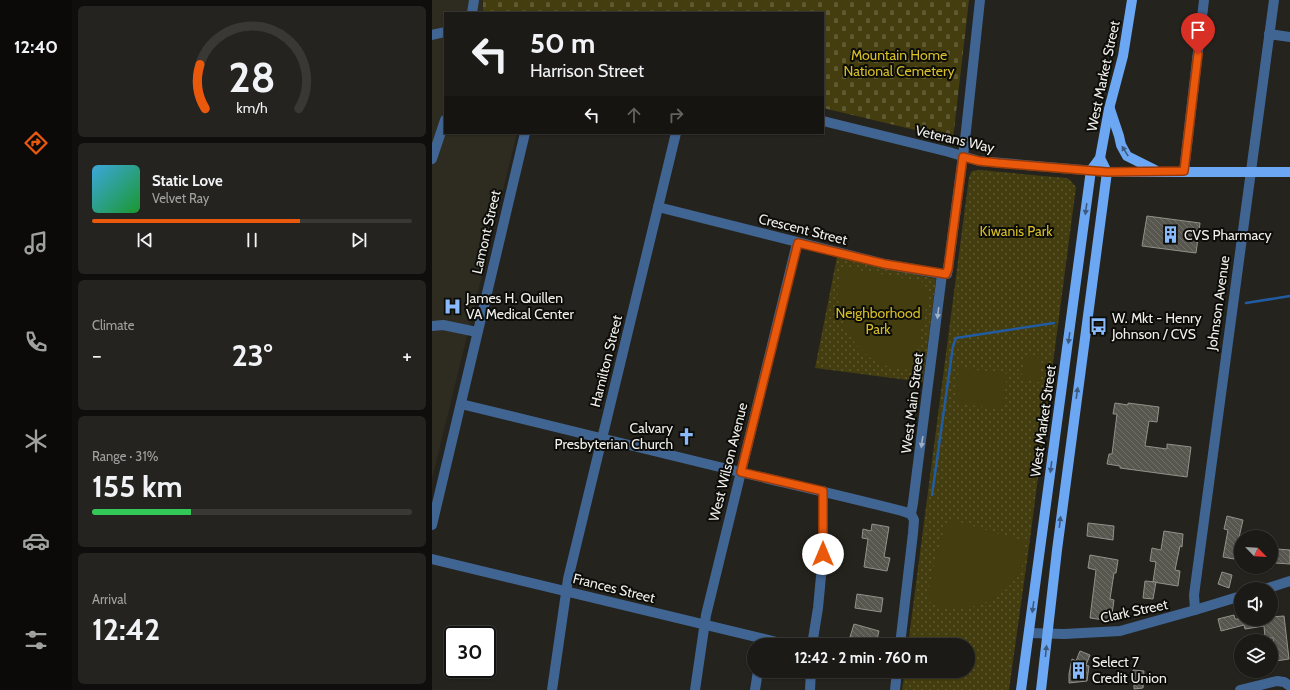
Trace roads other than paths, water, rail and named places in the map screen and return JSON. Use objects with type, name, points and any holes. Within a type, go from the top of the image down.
[{"type":"main road","name":"West Market Street","points":[[1021,690],[1091,170],[1100,158],[1123,56],[1132,0]]},
{"type":"main road","points":[[1110,109],[1121,145],[1127,156],[1157,171]]},
{"type":"main road","points":[[1041,690],[1058,542],[1107,172],[1100,158]]},
{"type":"main road","points":[[1107,172],[1290,172]]},
{"type":"street","points":[[472,12],[474,0]]},
{"type":"street","name":"West Main Street","points":[[901,638],[914,520],[910,514],[913,504],[929,389],[942,274],[946,274],[948,269],[963,157],[980,0]]},
{"type":"street","points":[[1184,171],[1204,0]]},
{"type":"street","name":"Johnson Avenue","points":[[1195,610],[1194,595],[1274,0]]},
{"type":"street","points":[[432,35],[444,32]]},
{"type":"street","points":[[1269,34],[1290,37]]},
{"type":"street","name":"Veterans Way","points":[[824,121],[949,152],[979,161],[1107,172]]},
{"type":"street","points":[[432,158],[444,123]]},
{"type":"street","name":"Lamont Street","points":[[432,525],[525,134]]},
{"type":"street","name":"Hamilton Street","points":[[552,690],[566,590],[676,134]]},
{"type":"street","name":"Crescent Street","points":[[658,207],[885,264],[942,274]]},
{"type":"street","name":"West Wilson Avenue","points":[[695,690],[704,624],[798,243]]},
{"type":"street","points":[[432,326],[443,325],[477,332]]},
{"type":"street","points":[[461,404],[823,491],[910,514]]},
{"type":"street","points":[[813,638],[818,608],[823,554],[823,491]]},
{"type":"street","name":"Frances Street","points":[[432,559],[704,624],[750,638]]},
{"type":"street","points":[[1278,585],[1290,581]]},
{"type":"street","name":"Clark Street","points":[[1029,633],[1099,633],[1120,631],[1234,598]]},
{"type":"street","points":[[755,690],[757,678]]},
{"type":"street","points":[[810,678],[810,690]]},
{"type":"street","points":[[895,690],[896,678]]},
{"type":"street","points":[[1240,690],[1277,681],[1284,682],[1290,686]]},
{"type":"waterway","points":[[1246,303],[1290,296]]},
{"type":"waterway","points":[[932,495],[953,346],[956,338],[1054,323]]},
{"type":"place","name":"CVS Pharmacy","points":[[1171,235]]},
{"type":"place","name":"James H. Quillen VA Medical Center","points":[[453,306]]},
{"type":"place","name":"W. Mkt - Henry Johnson / CVS","points":[[1099,326]]},
{"type":"place","name":"Calvary Presbyterian Church","points":[[686,436]]},
{"type":"place","name":"Select 7 Credit Union","points":[[1079,670]]},
{"type":"park label","name":"Mountain Home National Cemetery","points":[[899,64]]},
{"type":"park label","name":"Kiwanis Park","points":[[1016,231]]},
{"type":"park label","name":"Neighborhood Park","points":[[878,322]]}]
